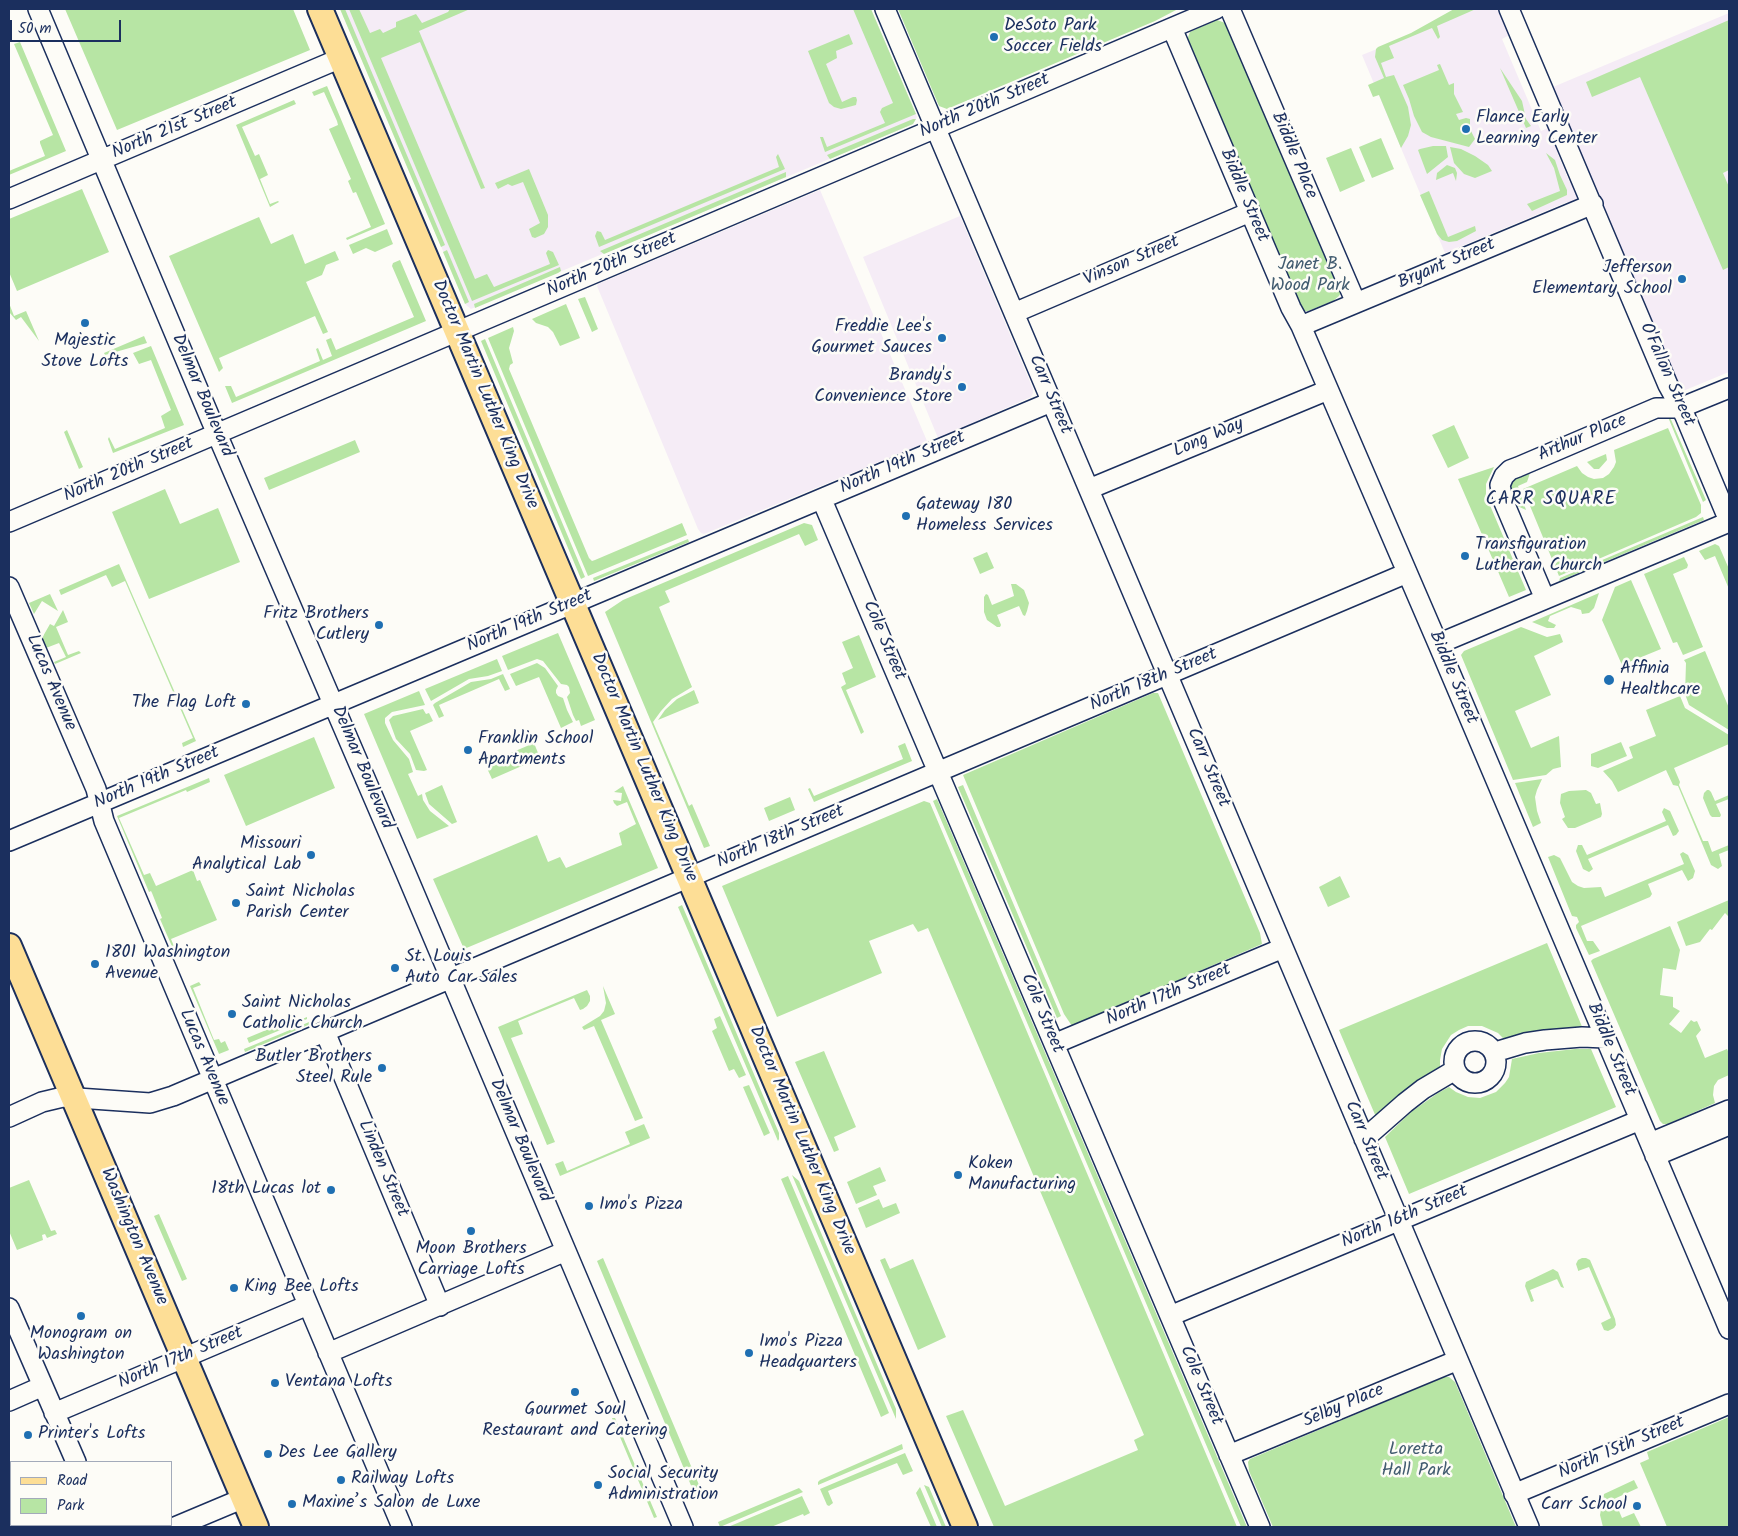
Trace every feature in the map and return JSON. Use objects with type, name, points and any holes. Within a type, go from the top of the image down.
[{"type":"main road","name":"Doctor Martin Luther King Drive","points":[[320,9],[965,1527]]},
{"type":"main road","name":"Washington Avenue","points":[[9,946],[256,1527]]},
{"type":"street","name":"Delmar Boulevard","points":[[38,9],[681,1526]]},
{"type":"street","name":"Carr Street","points":[[885,9],[1529,1527]]},
{"type":"street","name":"North 20th Street","points":[[9,522],[1216,9]]},
{"type":"street","name":"Biddle Place","points":[[1230,9],[1356,303]]},
{"type":"street","name":"O'Fallon Street","points":[[1511,13],[1668,385],[1680,408],[1729,521]]},
{"type":"street","name":"Biddle Street","points":[[1172,28],[1291,308],[1301,326],[1438,644],[1729,1329]]},
{"type":"street","name":"North 21st Street","points":[[9,199],[341,58]]},
{"type":"street","name":"Bryant Street","points":[[1301,326],[1593,204]]},
{"type":"street","name":"Vinson Street","points":[[1014,313],[1250,212]]},
{"type":"street","points":[[1680,408],[1729,388]]},
{"type":"street","name":"Long Way","points":[[1089,489],[1328,390]]},
{"type":"street","name":"North 19th Street","points":[[9,841],[1052,402]]},
{"type":"street","name":"Arthur Place","points":[[1545,599],[1501,492],[1500,485],[1504,476],[1510,470],[1656,408],[1680,408]]},
{"type":"street","name":"Cole Street","points":[[822,500],[1260,1527]]},
{"type":"street","points":[[1438,644],[1729,521]]},
{"type":"street","name":"North 18th Street","points":[[9,1117],[52,1099],[73,1097],[150,1103],[173,1096],[1407,573]]},
{"type":"street","name":"Lucas Avenue","points":[[9,587],[96,788],[106,827],[402,1527]]},
{"type":"street","name":"North 17th Street","points":[[1054,1044],[1283,948]]},
{"type":"street","name":"Linden Street","points":[[325,1032],[440,1306]]},
{"type":"street","points":[[1495,1052],[1525,1043],[1545,1040],[1582,1037],[1605,1038]]},
{"type":"street","points":[[1477,1040],[1490,1046],[1495,1052],[1496,1066],[1494,1072],[1484,1082],[1470,1083],[1463,1080],[1455,1070],[1455,1055],[1463,1044],[1477,1040]]},
{"type":"street","points":[[1364,1139],[1423,1089],[1455,1070]]},
{"type":"street","points":[[1653,1150],[1729,1110]]},
{"type":"street","name":"North 16th Street","points":[[1170,1316],[1640,1120]]},
{"type":"street","points":[[1653,1150],[1729,1125]]},
{"type":"street","points":[[328,1353],[566,1252]]},
{"type":"street","name":"North 17th Street","points":[[54,1413],[308,1305]]},
{"type":"street","points":[[9,1308],[76,1461]]},
{"type":"street","name":"Selby Place","points":[[1230,1455],[1458,1360]]},
{"type":"street","points":[[9,1401],[43,1386]]},
{"type":"street","name":"North 15th Street","points":[[1514,1494],[1729,1404]]},
{"type":"street","points":[[175,1527],[244,1498]]},
{"type":"shaded area","points":[[340,9],[871,9],[917,117],[913,124],[471,309],[466,305]]},
{"type":"shaded area","name":"Flance Early Learning Center","points":[[1476,9],[1502,9],[1513,33],[1502,39],[1541,131],[1553,126],[1560,143],[1557,152],[1569,181],[1577,185],[1581,199],[1572,203],[1567,202],[1445,253],[1362,55]]},
{"type":"shaded area","name":"Jefferson Elementary School","points":[[1729,13],[1729,372],[1683,391],[1553,87]]},
{"type":"shaded area","points":[[820,190],[927,441],[704,534],[701,533],[597,286]]},
{"type":"shaded area","points":[[960,216],[1033,389],[1033,393],[1031,397],[938,438],[863,257]]},
{"type":"green space","points":[[65,9],[293,9],[310,50],[117,130]]},
{"type":"green space","points":[[340,9],[345,9],[445,245],[441,247]]},
{"type":"green space","points":[[349,9],[359,9],[370,33],[380,29],[383,33],[396,27],[396,22],[416,14],[422,23],[448,12],[450,9],[470,9],[419,31],[485,188],[481,189],[420,42],[381,58],[475,279],[487,274],[494,287],[550,264],[546,253],[548,250],[553,252],[559,265],[472,301]]},
{"type":"green space","points":[[853,9],[871,9],[916,114],[825,152],[820,137],[823,137],[827,147],[885,123],[880,112],[882,108],[893,103]]},
{"type":"green space","points":[[898,9],[1178,9],[1155,21],[947,109],[939,106]]},
{"type":"green space","points":[[1454,9],[1476,9],[1437,26],[1440,37],[1438,39],[1432,28],[1389,46],[1394,58],[1381,63],[1386,77],[1394,75],[1408,107],[1411,125],[1408,136],[1401,148],[1379,95],[1373,97],[1368,85],[1384,78],[1375,57],[1376,49],[1411,33]]},
{"type":"green space","name":"Janet B. Wood Park","points":[[1217,20],[1228,24],[1342,290],[1333,301],[1308,311],[1302,311],[1187,40],[1190,32]]},
{"type":"green space","points":[[1729,20],[1729,170],[1723,173],[1729,187],[1729,267],[1723,270],[1640,77],[1592,97],[1586,82]]},
{"type":"green space","points":[[849,34],[853,44],[836,51],[837,58],[826,64],[842,102],[853,97],[856,97],[857,100],[856,105],[841,109],[829,103],[808,51]]},
{"type":"green space","points":[[20,42],[66,151],[9,175],[9,171],[45,156],[40,141],[53,135],[14,44]]},
{"type":"green space","points":[[1440,64],[1449,85],[1454,83],[1454,94],[1463,112],[1456,114],[1459,120],[1470,119],[1470,129],[1475,139],[1469,147],[1431,137],[1422,132],[1403,85],[1439,70],[1437,65]]},
{"type":"green space","points":[[1500,68],[1522,101],[1526,119],[1531,126],[1526,128]]},
{"type":"green space","points":[[327,86],[385,224],[347,240],[346,238],[371,227],[356,192],[353,193],[348,181],[351,179],[329,129],[338,125],[337,121],[324,92],[314,96],[312,92]]},
{"type":"green space","points":[[294,100],[296,104],[242,127],[255,156],[259,154],[268,175],[260,179],[270,204],[279,202],[270,207],[236,125]]},
{"type":"green space","points":[[916,119],[913,124],[830,159],[827,155]]},
{"type":"green space","points":[[1381,138],[1394,169],[1372,178],[1359,147]]},
{"type":"green space","points":[[1433,146],[1446,146],[1448,157],[1427,174],[1418,150]]},
{"type":"green space","points":[[1450,147],[1461,149],[1475,156],[1488,165],[1492,171],[1475,178],[1464,174],[1454,163]]},
{"type":"green space","points":[[1351,148],[1365,181],[1340,192],[1326,158]]},
{"type":"green space","points":[[1546,153],[1555,160],[1567,190],[1567,195],[1532,211],[1527,204],[1560,191],[1554,168]]},
{"type":"green space","points":[[778,154],[785,169],[599,247],[595,236],[597,231],[601,232],[605,240],[779,167],[776,157]]},
{"type":"green space","points":[[1447,165],[1455,168],[1457,173],[1456,181],[1453,173],[1436,180],[1437,173]]},
{"type":"green space","points":[[529,169],[548,215],[548,227],[544,234],[535,238],[532,237],[529,229],[540,223],[523,182],[512,186],[508,184],[498,189],[495,183]]},
{"type":"green space","points":[[786,172],[786,177],[604,254],[600,251]]},
{"type":"green space","points":[[82,189],[109,252],[17,291],[9,272],[9,219]]},
{"type":"green space","points":[[1429,191],[1448,237],[1475,226],[1476,231],[1457,241],[1449,242],[1442,240],[1437,234],[1420,195]]},
{"type":"green space","points":[[259,217],[271,244],[293,234],[305,264],[335,251],[339,260],[326,265],[322,275],[306,282],[328,332],[323,334],[315,316],[219,358],[223,368],[219,372],[169,256]]},
{"type":"green space","points":[[387,229],[393,244],[375,252],[366,248],[353,254],[349,245]]},
{"type":"green space","points":[[447,250],[469,302],[465,304],[443,252]]},
{"type":"green space","points":[[400,260],[426,321],[232,403],[225,386],[231,386],[236,397],[320,361],[316,349],[318,348],[323,360],[332,356],[326,340],[331,338],[336,350],[414,317],[392,266],[393,263]]},
{"type":"green space","points":[[560,267],[561,271],[558,273],[475,308],[474,304]]},
{"type":"green space","points":[[585,297],[598,329],[592,332],[578,299]]},
{"type":"green space","points":[[9,303],[14,316],[26,311],[39,341],[21,317],[16,320],[9,312]]},
{"type":"green space","points":[[566,304],[580,338],[560,346],[553,332],[548,327],[536,323],[532,319]]},
{"type":"green space","points":[[513,327],[514,331],[509,348],[513,363],[509,369],[589,558],[592,561],[595,560],[682,523],[687,535],[588,576],[488,338]]},
{"type":"green space","points":[[144,336],[147,343],[105,355],[104,353]]},
{"type":"green space","points":[[485,339],[585,577],[581,579],[481,341]]},
{"type":"green space","points":[[151,346],[184,425],[113,453],[109,437],[115,449],[165,428],[161,416],[171,410],[151,360],[139,364],[133,353]]},
{"type":"green space","points":[[1669,415],[1706,500],[1703,502],[1668,417]]},
{"type":"green space","points":[[1454,425],[1469,458],[1448,468],[1432,435]]},
{"type":"green space","points":[[1668,428],[1701,505],[1701,513],[1696,517],[1559,576],[1523,489],[1577,466],[1588,477],[1594,479],[1603,478],[1609,474],[1616,462],[1614,450]]},
{"type":"green space","points":[[67,430],[83,467],[79,469],[64,432]]},
{"type":"green space","points":[[355,440],[360,452],[269,490],[264,478]]},
{"type":"green space","points":[[1606,454],[1607,460],[1599,469],[1594,469],[1587,462]]},
{"type":"green space","points":[[1494,467],[1486,484],[1486,496],[1526,590],[1509,597],[1458,479]]},
{"type":"green space","points":[[1531,470],[1527,482],[1518,486],[1526,510],[1513,504],[1509,497],[1509,481]]},
{"type":"green space","points":[[165,489],[180,524],[218,508],[240,562],[149,599],[112,512]]},
{"type":"green space","points":[[1703,517],[1704,520],[1559,581],[1560,578]]},
{"type":"green space","points":[[804,523],[812,525],[818,540],[805,546],[799,534],[665,591],[670,602],[659,607],[692,687],[672,699],[653,722],[689,806],[692,804],[710,846],[704,848],[605,612],[623,600]]},
{"type":"green space","points":[[688,539],[689,542],[594,581],[593,578]]},
{"type":"green space","points":[[1715,544],[1719,546],[1729,569],[1729,589],[1715,556],[1705,560],[1699,551]]},
{"type":"green space","points":[[987,552],[994,568],[980,574],[973,558]]},
{"type":"green space","points":[[1684,557],[1688,565],[1687,568],[1673,574],[1703,647],[1683,655],[1677,642],[1673,643],[1644,574]]},
{"type":"green space","points":[[119,564],[196,741],[183,747],[182,743],[193,738],[125,581],[112,587],[106,575],[61,595],[59,590]]},
{"type":"green space","points":[[1631,580],[1661,649],[1622,665],[1602,620],[1615,587]]},
{"type":"green space","points":[[1011,584],[1016,584],[1024,590],[1029,603],[1027,611],[1025,616],[1023,615],[1019,606],[997,615],[1001,625],[997,627],[987,620],[984,612],[984,597],[986,594],[988,595],[992,605],[1014,596]]},
{"type":"green space","points":[[1599,593],[1594,608],[1589,613],[1582,614],[1581,610],[1571,607],[1550,616],[1548,621],[1556,625],[1554,628],[1547,628],[1532,622]]},
{"type":"green space","points":[[50,594],[58,611],[42,601],[34,614],[29,603]]},
{"type":"green space","points":[[63,610],[68,622],[56,627],[68,655],[79,651],[81,653],[55,664],[54,662],[66,657],[59,643],[46,648],[42,638],[50,624],[54,626]]},
{"type":"green space","points":[[1521,627],[1547,637],[1560,634],[1563,642],[1534,656],[1551,695],[1515,711],[1531,748],[1559,736],[1561,767],[1553,769],[1546,775],[1513,780],[1461,655],[1464,651]]},
{"type":"green space","points":[[558,633],[595,720],[581,726],[579,720],[576,721],[573,715],[567,697],[570,693],[569,687],[561,684],[543,661],[537,659],[508,670],[502,656]]},
{"type":"green space","points":[[859,635],[876,677],[846,690],[864,732],[861,734],[841,687],[846,684],[842,673],[853,668],[842,642]]},
{"type":"green space","points":[[1705,651],[1729,708],[1729,730],[1689,705],[1685,694],[1686,663],[1684,660]]},
{"type":"green space","points":[[497,659],[502,671],[488,676],[469,679],[431,701],[425,689]]},
{"type":"green space","points":[[537,663],[545,668],[558,686],[556,693],[563,698],[573,722],[561,728],[539,677],[516,686],[510,674]]},
{"type":"green space","points":[[503,674],[510,689],[505,691],[499,679],[439,705],[444,716],[439,718],[433,705],[435,703],[471,682],[491,679]]},
{"type":"green space","points":[[694,690],[699,703],[658,720],[665,710],[677,699]]},
{"type":"green space","points":[[419,691],[425,705],[392,712],[385,718],[385,723],[393,740],[409,759],[413,772],[408,774],[418,796],[422,794],[423,800],[430,811],[449,826],[417,839],[364,714]]},
{"type":"green space","points":[[1153,693],[1158,693],[1260,933],[1262,944],[1072,1026],[1064,1014],[963,775]]},
{"type":"green space","points":[[1680,696],[1685,708],[1729,735],[1729,744],[1674,768],[1680,782],[1679,785],[1703,841],[1708,841],[1712,852],[1729,845],[1729,850],[1719,854],[1722,866],[1718,869],[1711,865],[1678,786],[1673,785],[1666,770],[1618,792],[1612,781],[1603,771],[1633,758],[1629,747],[1656,736],[1646,710]]},
{"type":"green space","points":[[423,709],[426,714],[429,713],[433,721],[410,731],[427,770],[424,771],[416,770],[410,754],[396,739],[389,720],[393,716]]},
{"type":"green space","points":[[314,737],[335,788],[246,826],[224,775]]},
{"type":"green space","points":[[1621,742],[1627,756],[1598,768],[1591,766],[1591,754]]},
{"type":"green space","points":[[534,743],[540,758],[492,779],[485,764]]},
{"type":"green space","points":[[905,743],[912,761],[814,802],[808,789],[810,788],[814,796],[903,759],[898,746]]},
{"type":"green space","points":[[209,778],[210,782],[119,818],[144,875],[150,873],[156,886],[193,870],[197,881],[200,880],[217,920],[171,939],[176,951],[174,951],[160,919],[162,918],[152,893],[151,891],[149,892],[117,816]]},
{"type":"green space","points":[[1542,779],[1535,797],[1541,823],[1533,827],[1515,783]]},
{"type":"green space","points":[[442,785],[457,822],[452,824],[429,804],[425,793]]},
{"type":"green space","points":[[963,785],[1061,1016],[1057,1018],[958,787]]},
{"type":"green space","points":[[623,786],[658,868],[464,949],[433,879],[537,835],[548,862],[560,857],[566,868],[622,845],[619,833],[636,824],[627,802],[617,806],[614,803],[613,800],[621,801],[622,793],[614,792]]},
{"type":"green space","points":[[1586,790],[1591,793],[1596,804],[1600,803],[1601,817],[1575,828],[1568,828],[1562,819],[1565,817],[1560,803],[1561,794],[1569,791]]},
{"type":"green space","points":[[1707,790],[1711,792],[1715,801],[1729,795],[1729,799],[1716,804],[1721,815],[1720,817],[1712,817],[1710,815],[1703,798]]},
{"type":"green space","points":[[790,797],[795,810],[769,821],[764,808]]},
{"type":"green space","points":[[937,799],[1247,1527],[1241,1527],[933,801]]},
{"type":"green space","points":[[924,801],[930,803],[1237,1527],[994,1527],[946,1416],[963,1410],[1005,1506],[1138,1450],[1134,1440],[1144,1435],[928,928],[918,932],[913,924],[869,941],[882,973],[777,1017],[722,886]]},
{"type":"green space","points":[[1664,808],[1670,811],[1679,831],[1676,835],[1673,836],[1668,825],[1588,859],[1593,869],[1589,872],[1583,869],[1576,851],[1578,845],[1582,845],[1587,855],[1666,821],[1662,812]]},
{"type":"green space","points":[[1683,852],[1688,855],[1695,871],[1693,878],[1688,881],[1682,870],[1648,884],[1652,894],[1650,897],[1581,926],[1587,941],[1593,941],[1600,951],[1589,955],[1576,928],[1579,922],[1577,917],[1572,916],[1548,857],[1554,855],[1560,858],[1572,882],[1584,888],[1601,887],[1605,897],[1684,864],[1680,854]]},
{"type":"green space","points":[[1340,876],[1350,897],[1328,907],[1319,887]]},
{"type":"green space","points":[[1729,900],[1728,916],[1725,913],[1700,942],[1686,946],[1677,922]]},
{"type":"green space","points":[[682,905],[779,1133],[778,1141],[678,907]]},
{"type":"green space","points":[[1670,926],[1680,950],[1676,970],[1663,968],[1660,995],[1673,997],[1673,1007],[1680,1011],[1669,1024],[1681,1033],[1691,1020],[1697,1021],[1701,1030],[1696,1036],[1705,1058],[1727,1049],[1729,1053],[1729,1075],[1718,1080],[1714,1086],[1713,1095],[1715,1103],[1668,1124],[1663,1124],[1660,1121],[1591,961]]},
{"type":"green space","points":[[1547,943],[1583,1029],[1505,1040],[1498,1033],[1482,1026],[1468,1026],[1451,1035],[1442,1049],[1440,1068],[1427,1076],[1376,1117],[1339,1030]]},
{"type":"green space","points":[[199,982],[201,985],[193,988],[214,1040],[219,1039],[221,1043],[225,1041],[229,1050],[219,1054],[190,986]]},
{"type":"green space","points":[[603,986],[615,1014],[601,1020],[643,1118],[635,1121],[594,1026],[584,1030],[582,1027],[600,1016],[604,1011],[606,1003]]},
{"type":"green space","points":[[587,990],[590,1001],[583,1009],[580,1010],[574,998],[518,1021],[523,1034],[511,1038],[555,1142],[547,1145],[498,1027]]},
{"type":"green space","points":[[720,1016],[746,1075],[739,1078],[734,1069],[729,1071],[712,1031],[717,1028],[714,1019]]},
{"type":"green space","points":[[307,1017],[307,1019],[249,1043],[247,1038],[288,1021],[290,1024]]},
{"type":"green space","points":[[314,1020],[315,1022],[245,1052],[244,1049]]},
{"type":"green space","points":[[1591,1049],[1616,1107],[1409,1194],[1385,1137],[1411,1112],[1449,1087],[1468,1097],[1480,1098],[1496,1092],[1509,1077],[1512,1059],[1539,1053]]},
{"type":"green space","points":[[824,1051],[856,1127],[834,1137],[839,1150],[834,1152],[795,1062]]},
{"type":"green space","points":[[749,1085],[770,1133],[764,1136],[743,1087]]},
{"type":"green space","points":[[644,1124],[650,1138],[560,1176],[555,1164],[563,1161],[567,1171],[630,1144],[625,1132]]},
{"type":"green space","points":[[880,1167],[886,1181],[873,1186],[877,1195],[856,1204],[847,1182]]},
{"type":"green space","points":[[792,1175],[799,1181],[896,1409],[896,1419]]},
{"type":"green space","points":[[788,1176],[889,1413],[881,1417],[781,1179]]},
{"type":"green space","points":[[29,1180],[51,1231],[55,1230],[57,1234],[47,1238],[45,1234],[42,1235],[43,1240],[17,1250],[9,1231],[9,1188]]},
{"type":"green space","points":[[879,1199],[883,1208],[896,1203],[900,1213],[866,1228],[858,1208]]},
{"type":"green space","points":[[159,1214],[187,1279],[182,1281],[154,1216]]},
{"type":"green space","points":[[603,1258],[702,1492],[695,1495],[597,1261]]},
{"type":"green space","points":[[885,1258],[890,1269],[913,1259],[946,1337],[918,1350],[880,1260]]},
{"type":"green space","points":[[1582,1258],[1590,1260],[1615,1319],[1616,1325],[1608,1331],[1604,1330],[1601,1323],[1611,1318],[1589,1267],[1578,1271],[1576,1264]]},
{"type":"green space","points":[[1553,1269],[1558,1272],[1564,1288],[1561,1287],[1557,1279],[1530,1290],[1534,1301],[1531,1302],[1525,1286],[1526,1282]]},
{"type":"green space","name":"Loretta Hall Park","points":[[1444,1377],[1449,1377],[1455,1382],[1516,1527],[1273,1527],[1249,1471],[1248,1462],[1250,1459]]},
{"type":"green space","points":[[1729,1417],[1729,1527],[1667,1527],[1640,1463],[1649,1459],[1647,1452]]},
{"type":"green space","points":[[612,1418],[615,1418],[657,1517],[654,1518]]},
{"type":"green space","points":[[902,1444],[903,1449],[818,1485],[820,1480]]},
{"type":"green space","points":[[905,1453],[913,1471],[903,1475],[897,1463],[828,1491],[833,1503],[829,1506],[827,1505],[820,1489]]},
{"type":"green space","points":[[1634,1480],[1638,1488],[1614,1499],[1622,1518],[1634,1513],[1641,1527],[1603,1527],[1600,1515],[1604,1494]]},
{"type":"green space","points":[[924,1485],[929,1487],[946,1527],[942,1527]]},
{"type":"green space","points":[[920,1487],[937,1527],[931,1527],[916,1493]]},
{"type":"green space","points":[[799,1488],[803,1492],[720,1527],[718,1522]]},
{"type":"green space","points":[[802,1496],[810,1513],[804,1516],[803,1514],[771,1527],[728,1527]]},
{"type":"place","name":"DeSoto Park Soccer Fields","points":[[994,37]]},
{"type":"place","name":"Flance Early Learning Center","points":[[1466,129]]},
{"type":"place","name":"Jefferson Elementary School","points":[[1682,279]]},
{"type":"place","name":"Majestic Stove Lofts","points":[[85,323]]},
{"type":"place","name":"Freddie Lee's Gourmet Sauces","points":[[942,338]]},
{"type":"place","name":"Brandy's Convenience Store","points":[[962,387]]},
{"type":"place","name":"Gateway 180 Homeless Services","points":[[906,516]]},
{"type":"place","name":"Transfiguration Lutheran Church","points":[[1465,556]]},
{"type":"place","name":"Fritz Brothers Cutlery","points":[[379,625]]},
{"type":"place","name":"Affinia Healthcare","points":[[1609,680]]},
{"type":"place","name":"The Flag Loft","points":[[246,704]]},
{"type":"place","name":"Franklin School Apartments","points":[[468,750]]},
{"type":"place","name":"Missouri Analytical Lab","points":[[311,855]]},
{"type":"place","name":"Saint Nicholas Parish Center","points":[[236,903]]},
{"type":"place","name":"1801 Washington Avenue","points":[[95,964]]},
{"type":"place","name":"St. Louis Auto Car Sales","points":[[395,968]]},
{"type":"place","name":"Saint Nicholas Catholic Church","points":[[232,1014]]},
{"type":"place","name":"Butler Brothers Steel Rule","points":[[382,1068]]},
{"type":"place","name":"Koken Manufacturing","points":[[958,1175]]},
{"type":"place","name":"18th Lucas lot","points":[[331,1190]]},
{"type":"place","name":"Imo's Pizza","points":[[589,1206]]},
{"type":"place","name":"Moon Brothers Carriage Lofts","points":[[471,1231]]},
{"type":"place","name":"King Bee Lofts","points":[[234,1288]]},
{"type":"place","name":"Monogram on Washington","points":[[81,1316]]},
{"type":"place","name":"Imo's Pizza Headquarters","points":[[749,1353]]},
{"type":"place","name":"Ventana Lofts","points":[[275,1383]]},
{"type":"place","name":"Gourmet Soul Restaurant and Catering","points":[[575,1392]]},
{"type":"place","name":"Printer's Lofts","points":[[28,1435]]},
{"type":"place","name":"Des Lee Gallery","points":[[268,1454]]},
{"type":"place","name":"Railway Lofts","points":[[341,1480]]},
{"type":"place","name":"Social Security Administration","points":[[598,1485]]},
{"type":"place","name":"Maxine’s Salon de Luxe","points":[[292,1504]]},
{"type":"place","name":"Carr School","points":[[1637,1506]]},
{"type":"district","name":"CARR SQUARE","points":[[1551,501]]}]
